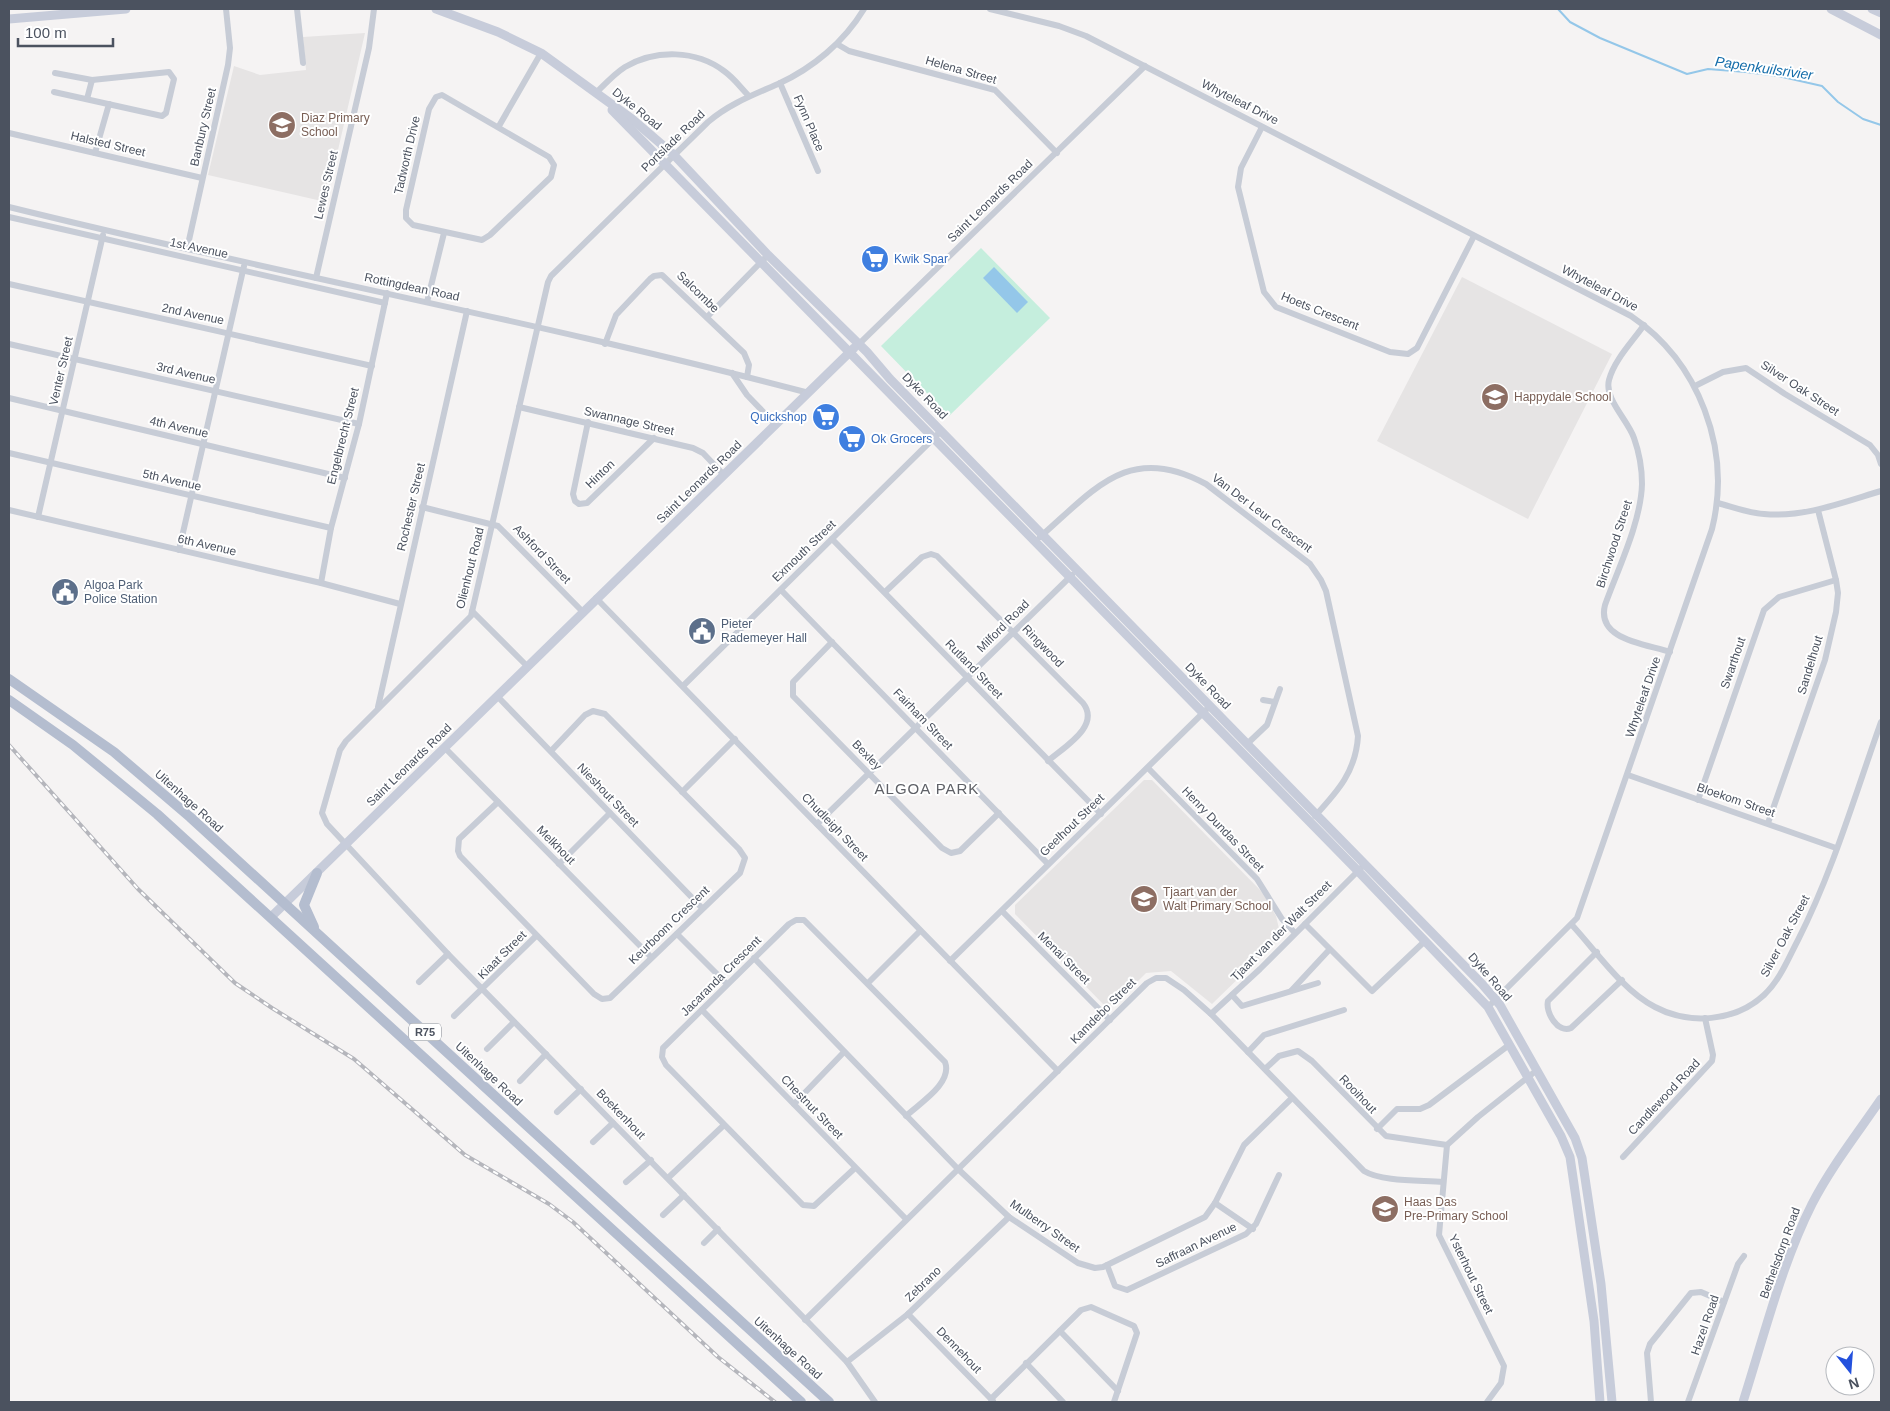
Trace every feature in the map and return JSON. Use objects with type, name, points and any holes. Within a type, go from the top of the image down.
[{"type":"main road","name":"Uitenhage Road","points":[[9,679],[114,752],[190,817],[283,905],[316,931],[829,1402]]},
{"type":"main road","name":"R75","points":[[9,700],[120,782],[271,917],[800,1402]]},
{"type":"main road","points":[[316,931],[304,905],[317,873]]},
{"type":"street","points":[[9,19],[126,9]]},
{"type":"street","name":"Banbury Street","points":[[187,249],[228,65],[230,48],[226,9]]},
{"type":"street","points":[[297,9],[303,64]]},
{"type":"street","name":"Lewes Street","points":[[316,278],[369,48],[374,9]]},
{"type":"street","name":"Dyke Road","points":[[436,9],[498,32],[541,53],[632,118],[674,155],[768,255],[859,344],[941,432],[1317,814],[1496,1000],[1576,1142],[1585,1168],[1601,1284],[1612,1402]]},
{"type":"street","name":"Portslade Road","points":[[538,327],[551,276],[674,155],[713,118],[749,96],[780,83],[818,60],[837,44],[864,9]]},
{"type":"street","name":"Whyteleaf Drive","points":[[990,9],[1070,29],[1631,316],[1660,339],[1695,386],[1708,417],[1715,445],[1718,503],[1670,652],[1584,902],[1572,925],[1488,1007]]},
{"type":"street","points":[[1834,9],[1881,35]]},
{"type":"street","points":[[1872,9],[1881,13]]},
{"type":"street","name":"Helena Street","points":[[837,44],[849,51],[994,90],[1000,93],[1057,153]]},
{"type":"street","points":[[499,126],[541,53]]},
{"type":"street","points":[[596,92],[620,71],[634,63],[653,56],[678,54],[699,58],[720,68],[749,96]]},
{"type":"street","name":"Saint Leonards Road","points":[[271,917],[498,697],[582,611],[1145,66]]},
{"type":"street","points":[[54,92],[164,116],[174,79],[172,74],[166,72],[92,80],[55,73]]},
{"type":"street","points":[[87,99],[92,80]]},
{"type":"street","name":"Fynn Place","points":[[780,83],[818,171]]},
{"type":"street","name":"Dyke Road","points":[[596,92],[664,165],[850,352],[1068,578],[1358,871],[1488,1007],[1528,1077],[1570,1157],[1594,1321],[1600,1402]]},
{"type":"street","name":"Tadworth Drive","points":[[438,96],[446,96],[499,126],[549,157],[554,165],[552,174],[486,238],[473,240],[444,233],[413,225],[406,214],[431,103],[438,96]]},
{"type":"street","points":[[95,153],[109,104]]},
{"type":"street","name":"Hoets Crescent","points":[[1262,126],[1241,168],[1238,187],[1264,292],[1276,307],[1390,352],[1408,354],[1417,348],[1474,236]]},
{"type":"street","name":"Halsted Street","points":[[9,133],[202,178]]},
{"type":"street","name":"Rottingdean Road","points":[[9,207],[104,231],[187,249],[244,266],[316,278],[427,302],[732,373],[809,393]]},
{"type":"street","name":"1st Avenue","points":[[9,217],[244,266],[385,303]]},
{"type":"street","name":"Venter Street","points":[[38,516],[104,231]]},
{"type":"street","points":[[427,302],[444,233]]},
{"type":"street","points":[[708,316],[768,255]]},
{"type":"street","points":[[179,550],[244,266]]},
{"type":"street","name":"Salcombe","points":[[605,344],[613,321],[620,309],[654,276],[666,277],[708,316],[747,357],[749,365],[747,377]]},
{"type":"street","name":"2nd Avenue","points":[[9,284],[372,366]]},
{"type":"street","name":"Engelbrecht Street","points":[[321,583],[331,528],[359,424],[387,294]]},
{"type":"street","name":"Rochester Street","points":[[377,709],[467,311]]},
{"type":"street","name":"Birchwood Street","points":[[1644,325],[1614,369],[1609,382],[1610,394],[1634,438],[1642,486],[1635,519],[1605,604],[1603,618],[1608,628],[1616,635],[1670,652]]},
{"type":"street","name":"Olienhout Road","points":[[346,844],[323,820],[322,806],[340,750],[354,732],[464,625],[472,611],[538,327]]},
{"type":"street","name":"3rd Avenue","points":[[9,344],[359,424]]},
{"type":"street","name":"Silver Oak Street","points":[[1695,386],[1723,372],[1746,368],[1785,394],[1870,445],[1878,455],[1881,464]]},
{"type":"street","points":[[732,373],[747,395],[776,425]]},
{"type":"street","name":"4th Avenue","points":[[9,398],[345,478]]},
{"type":"street","name":"Swannage Street","points":[[519,407],[588,422],[698,450],[724,475]]},
{"type":"street","name":"Hinton","points":[[588,422],[573,494],[579,504],[587,503],[654,438]]},
{"type":"street","name":"Exmouth Street","points":[[683,686],[941,432]]},
{"type":"street","name":"5th Avenue","points":[[9,453],[331,528]]},
{"type":"street","name":"Van Der Leur Crescent","points":[[1034,542],[1109,479],[1132,470],[1157,467],[1177,471],[1206,484],[1310,564],[1326,591],[1358,736],[1355,757],[1348,777],[1340,789],[1309,823]]},
{"type":"street","points":[[1718,503],[1765,514],[1818,510],[1881,491]]},
{"type":"street","name":"Ashford Street","points":[[422,507],[492,523],[502,529],[582,611]]},
{"type":"street","name":"6th Avenue","points":[[9,510],[321,583],[400,604]]},
{"type":"street","name":"Sandelhout","points":[[1768,823],[1825,660],[1836,612],[1838,593],[1836,580],[1818,510]]},
{"type":"street","name":"Rutland Street","points":[[832,539],[1100,814]]},
{"type":"street","name":"Ringwood","points":[[885,592],[922,557],[931,554],[942,559],[1014,632],[1088,710],[1089,720],[1086,727],[1048,761]]},
{"type":"street","name":"Milford Road","points":[[817,824],[1077,570]]},
{"type":"street","name":"Swarthout","points":[[1698,800],[1764,610],[1779,597],[1836,580]]},
{"type":"street","name":"Fairham Street","points":[[780,590],[1048,864]]},
{"type":"street","name":"Chudleigh Street","points":[[596,598],[1058,1071]]},
{"type":"street","points":[[472,611],[527,666]]},
{"type":"street","name":"Bexley","points":[[832,642],[793,682],[792,692],[869,774],[942,848],[951,853],[964,848],[999,812]]},
{"type":"street","points":[[1247,744],[1267,724],[1280,689]]},
{"type":"street","name":"Nieshout Street","points":[[498,697],[702,908]]},
{"type":"street","points":[[1263,700],[1275,702]]},
{"type":"street","name":"Geelhout Street","points":[[950,961],[1211,706]]},
{"type":"street","name":"Keurboom Crescent","points":[[498,802],[459,839],[458,851],[460,856],[594,994],[602,999],[614,995],[740,872],[745,858],[610,718],[601,712],[593,711],[585,716],[551,751]]},
{"type":"street","name":"Silver Oak Street","points":[[1572,925],[1636,994],[1654,1007],[1680,1017],[1705,1018],[1734,1013],[1763,996],[1774,984],[1787,962],[1826,881],[1881,722]]},
{"type":"street","points":[[682,792],[735,739]]},
{"type":"street","name":"Melkhout","points":[[445,748],[651,957]]},
{"type":"street","name":"Henry Dundas Street","points":[[1148,768],[1256,878],[1282,919],[1295,933]]},
{"type":"street","name":"Bloekom Street","points":[[1628,775],[1836,848]]},
{"type":"street","points":[[560,864],[610,813]]},
{"type":"street","name":"Boekenhout","points":[[346,844],[448,954],[846,1362],[874,1402]]},
{"type":"street","name":"Tjaart van der Walt Street","points":[[1211,1014],[1365,864]]},
{"type":"street","name":"Menai Street","points":[[1002,911],[1110,1020]]},
{"type":"street","name":"Jacaranda Crescent","points":[[855,1168],[814,1206],[805,1206],[666,1066],[662,1057],[664,1048],[726,984],[789,924],[796,920],[804,920],[943,1058],[947,1073],[943,1081],[906,1116]]},
{"type":"street","points":[[1305,924],[1370,990],[1373,990],[1425,941]]},
{"type":"street","points":[[868,983],[920,931]]},
{"type":"street","points":[[677,934],[726,984]]},
{"type":"street","name":"Kiaat Street","points":[[454,1016],[536,936]]},
{"type":"street","points":[[1290,992],[1329,950]]},
{"type":"street","points":[[1597,952],[1548,1001],[1547,1009],[1560,1028],[1565,1030],[1571,1028],[1622,980]]},
{"type":"street","points":[[419,982],[448,954]]},
{"type":"street","name":"Mulberry Street","points":[[754,958],[958,1169],[1009,1217],[1078,1263],[1095,1268],[1107,1265],[1198,1221],[1209,1213],[1244,1145],[1292,1098]]},
{"type":"street","name":"Kamdebo Street","points":[[805,1320],[1149,981],[1161,977],[1177,984],[1211,1014],[1367,1173],[1394,1178],[1443,1182]]},
{"type":"street","points":[[1232,994],[1242,1006],[1318,983]]},
{"type":"street","name":"Chestnut Street","points":[[702,1010],[906,1219]]},
{"type":"street","points":[[1248,1052],[1264,1035],[1344,1010]]},
{"type":"street","name":"Candlewood Road","points":[[1624,1157],[1712,1061],[1713,1055],[1705,1018]]},
{"type":"street","points":[[487,1048],[514,1022]]},
{"type":"street","points":[[1377,1129],[1398,1109],[1420,1109],[1428,1105],[1509,1045]]},
{"type":"street","name":"Rooihout","points":[[1265,1069],[1283,1054],[1298,1051],[1377,1129],[1393,1138],[1446,1145]]},
{"type":"street","points":[[794,1104],[844,1052]]},
{"type":"street","points":[[520,1081],[546,1054]]},
{"type":"street","points":[[1446,1145],[1537,1070]]},
{"type":"street","points":[[557,1112],[581,1089]]},
{"type":"street","name":"Bethelsdorp Road","points":[[1743,1402],[1782,1280],[1803,1222],[1823,1184],[1881,1100]]},
{"type":"street","points":[[593,1142],[613,1123]]},
{"type":"street","points":[[668,1178],[724,1125]]},
{"type":"street","name":"Ysterhout Street","points":[[1446,1145],[1439,1223],[1440,1238],[1504,1366],[1501,1383],[1487,1402]]},
{"type":"street","points":[[626,1182],[651,1160]]},
{"type":"street","name":"Saffraan Avenue","points":[[1107,1265],[1115,1286],[1127,1290],[1230,1243],[1253,1229],[1278,1175]]},
{"type":"street","points":[[663,1215],[684,1195]]},
{"type":"street","points":[[1215,1203],[1253,1229]]},
{"type":"street","name":"Zebrano","points":[[846,1362],[908,1314],[1009,1217]]},
{"type":"street","points":[[704,1243],[718,1230]]},
{"type":"street","name":"Hazel Road","points":[[1688,1402],[1738,1264],[1744,1256]]},
{"type":"street","points":[[1651,1402],[1647,1353],[1653,1339],[1690,1293],[1700,1292],[1724,1302]]},
{"type":"street","points":[[992,1401],[1026,1364],[1081,1310],[1091,1307],[1134,1326],[1138,1333],[1114,1402]]},
{"type":"street","name":"Dennehout","points":[[908,1314],[992,1401]]},
{"type":"street","points":[[1060,1332],[1118,1391]]},
{"type":"street","points":[[1026,1364],[1063,1402]]},
{"type":"shaded area","name":"Diaz Primary School","points":[[365,33],[326,202],[208,175],[234,66],[260,75],[306,70],[303,37]]},
{"type":"shaded area","name":"Happydale School","points":[[1462,277],[1612,354],[1528,519],[1377,441]]},
{"type":"shaded area","name":"Tjaart van der Walt Primary School","points":[[1144,780],[1152,780],[1263,893],[1276,916],[1281,937],[1212,1004],[1171,971],[1146,973],[1113,1006],[1104,1005],[1015,914],[1015,905]]},
{"type":"green space","points":[[981,248],[1050,318],[949,416],[881,346]]},
{"type":"water","points":[[994,267],[1028,302],[1017,313],[983,278]]},
{"type":"waterway","name":"Papenkuilsrivier","points":[[1558,9],[1570,22],[1600,38],[1687,74],[1708,69],[1746,72],[1778,76],[1822,86],[1838,102],[1863,119],[1881,125]]},
{"type":"railway","points":[[9,745],[138,889],[235,983],[354,1059],[465,1155],[549,1204],[573,1222],[718,1357],[775,1402]]},
{"type":"place","name":"Diaz Primary School","points":[[282,125]]},
{"type":"place","name":"Kwik Spar","points":[[875,259]]},
{"type":"place","name":"Happydale School","points":[[1495,397]]},
{"type":"place","name":"Quickshop","points":[[826,417]]},
{"type":"place","name":"Ok Grocers","points":[[852,439]]},
{"type":"place","name":"Algoa Park Police Station","points":[[65,592]]},
{"type":"place","name":"Pieter Rademeyer Hall","points":[[702,631]]},
{"type":"place","name":"Tjaart van der Walt Primary School","points":[[1144,899]]},
{"type":"place","name":"Haas Das Pre-Primary School","points":[[1385,1209]]},
{"type":"district","name":"ALGOA PARK","points":[[927,788]]}]
